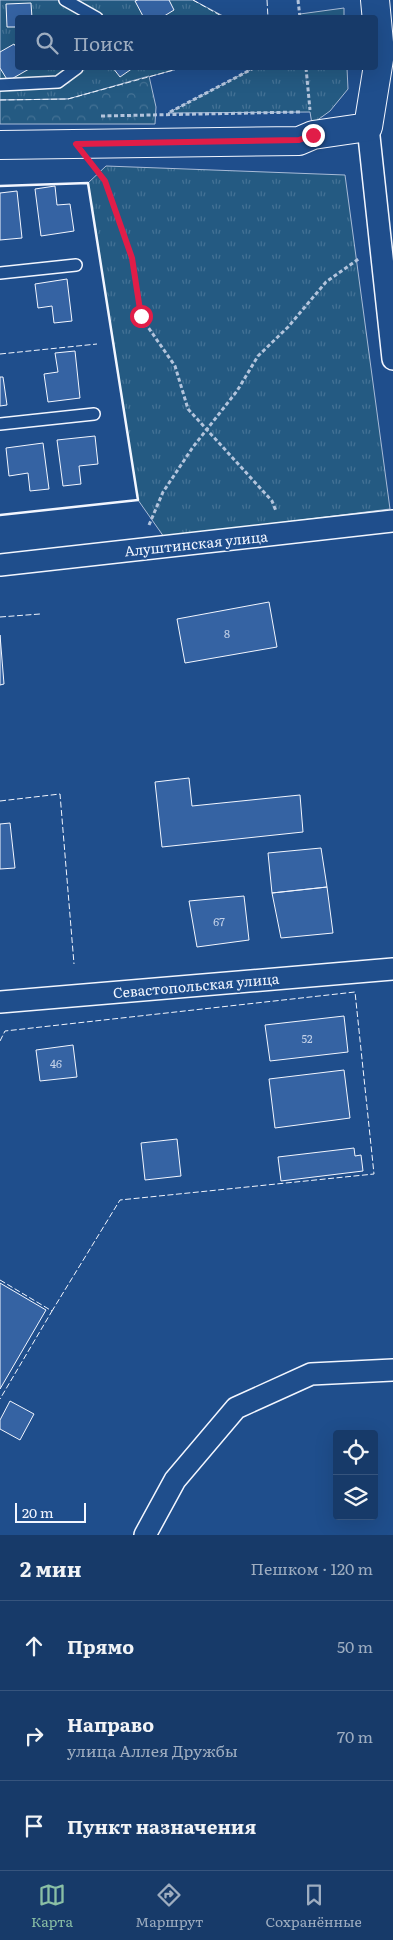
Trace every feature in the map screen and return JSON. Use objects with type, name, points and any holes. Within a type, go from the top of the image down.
[{"type":"main road","points":[[375,0],[376,15]]},
{"type":"main road","points":[[0,144],[299,140],[312,124],[368,127],[380,80],[378,32]]},
{"type":"street","points":[[368,127],[393,359]]},
{"type":"street","name":"Алуштинская улица","points":[[0,565],[393,521]]},
{"type":"street","name":"Севастопольская улица","points":[[0,1002],[393,968]]},
{"type":"street","points":[[145,1535],[175,1480],[236,1408],[311,1374],[393,1370]]},
{"type":"lane","points":[[65,0],[92,15]]},
{"type":"lane","points":[[0,85],[58,82],[74,70]]},
{"type":"lane","points":[[0,273],[76,265]]},
{"type":"lane","points":[[0,424],[94,414]]},
{"type":"path","points":[[298,0],[300,15]]},
{"type":"path","points":[[168,113],[250,70]]},
{"type":"path","points":[[99,116],[168,113],[312,124],[306,70]]},
{"type":"path","points":[[76,144],[105,181],[132,258],[141,316],[175,366],[188,409],[272,500],[285,533]]},
{"type":"path","points":[[139,549],[163,492],[206,430],[237,391],[258,356],[288,327],[326,282],[381,244]]},
{"type":"green space","points":[[0,0],[193,0],[221,15],[15,15],[15,70],[174,70],[68,99],[0,100]]},
{"type":"green space","points":[[344,8],[344,15],[300,14]]},
{"type":"green space","points":[[250,70],[347,70],[348,89],[330,111],[312,124],[310,112],[168,113]]},
{"type":"green space","points":[[149,76],[156,107],[155,124],[0,124],[0,100],[68,99]]},
{"type":"green space","points":[[106,166],[345,175],[390,509],[164,537],[138,500],[88,183]]},
{"type":"building","points":[[169,0],[174,10],[166,15],[142,15],[135,1]]},
{"type":"building","points":[[31,3],[32,15],[15,15],[15,27],[7,27],[6,4]]},
{"type":"building","points":[[14,44],[15,70],[27,70],[8,81],[0,68],[0,52]]},
{"type":"building","points":[[115,70],[130,70],[120,77]]},
{"type":"building","points":[[55,186],[57,205],[70,204],[74,231],[41,236],[35,189]]},
{"type":"building","points":[[17,191],[22,238],[0,240],[0,193]]},
{"type":"building","points":[[67,279],[72,321],[54,323],[52,306],[38,308],[35,284]]},
{"type":"building","points":[[75,351],[80,398],[48,402],[44,374],[58,372],[55,353]]},
{"type":"building","points":[[0,377],[3,377],[7,405],[0,406]]},
{"type":"building","points":[[95,436],[98,464],[79,466],[81,484],[63,486],[57,440]]},
{"type":"building","points":[[43,443],[49,489],[30,491],[28,473],[9,476],[6,448]]},
{"type":"building","points":[[269,602],[277,647],[185,663],[177,619]]},
{"type":"building","points":[[0,635],[4,684],[0,685]]},
{"type":"building","points":[[189,778],[192,806],[300,795],[303,832],[162,847],[155,782]]},
{"type":"building","points":[[10,823],[15,868],[0,869],[0,824]]},
{"type":"building","points":[[321,848],[327,887],[272,893],[268,853]]},
{"type":"building","points":[[327,887],[333,933],[281,938],[272,893]]},
{"type":"building","points":[[244,896],[249,940],[197,947],[189,901]]},
{"type":"building","points":[[344,1016],[348,1052],[270,1061],[265,1025]]},
{"type":"building","points":[[73,1045],[77,1077],[40,1081],[36,1050]]},
{"type":"building","points":[[344,1070],[350,1118],[275,1128],[269,1079]]},
{"type":"building","points":[[177,1139],[181,1176],[145,1180],[141,1143]]},
{"type":"building","points":[[354,1148],[355,1156],[361,1155],[363,1171],[281,1181],[278,1157]]},
{"type":"building","points":[[0,1283],[46,1310],[0,1389]]},
{"type":"building","points":[[10,1401],[34,1414],[20,1440],[0,1429],[0,1420]]},
{"type":"fence","points":[[193,0],[220,15]]},
{"type":"fence","points":[[267,0],[268,15]]},
{"type":"fence","points":[[0,100],[68,99],[174,70]]},
{"type":"fence","points":[[0,354],[97,344]]},
{"type":"fence","points":[[0,617],[40,614]]},
{"type":"fence","points":[[0,801],[60,794],[74,964]]},
{"type":"fence","points":[[0,1041],[5,1031],[355,992],[374,1174],[120,1200],[52,1311]]},
{"type":"fence","points":[[0,1280],[52,1311],[0,1399]]},
{"type":"wall","points":[[0,186],[88,183],[138,500],[0,515]]},
{"type":"route","points":[[141,316],[132,258],[105,181],[76,144],[299,140],[313,135]]}]
